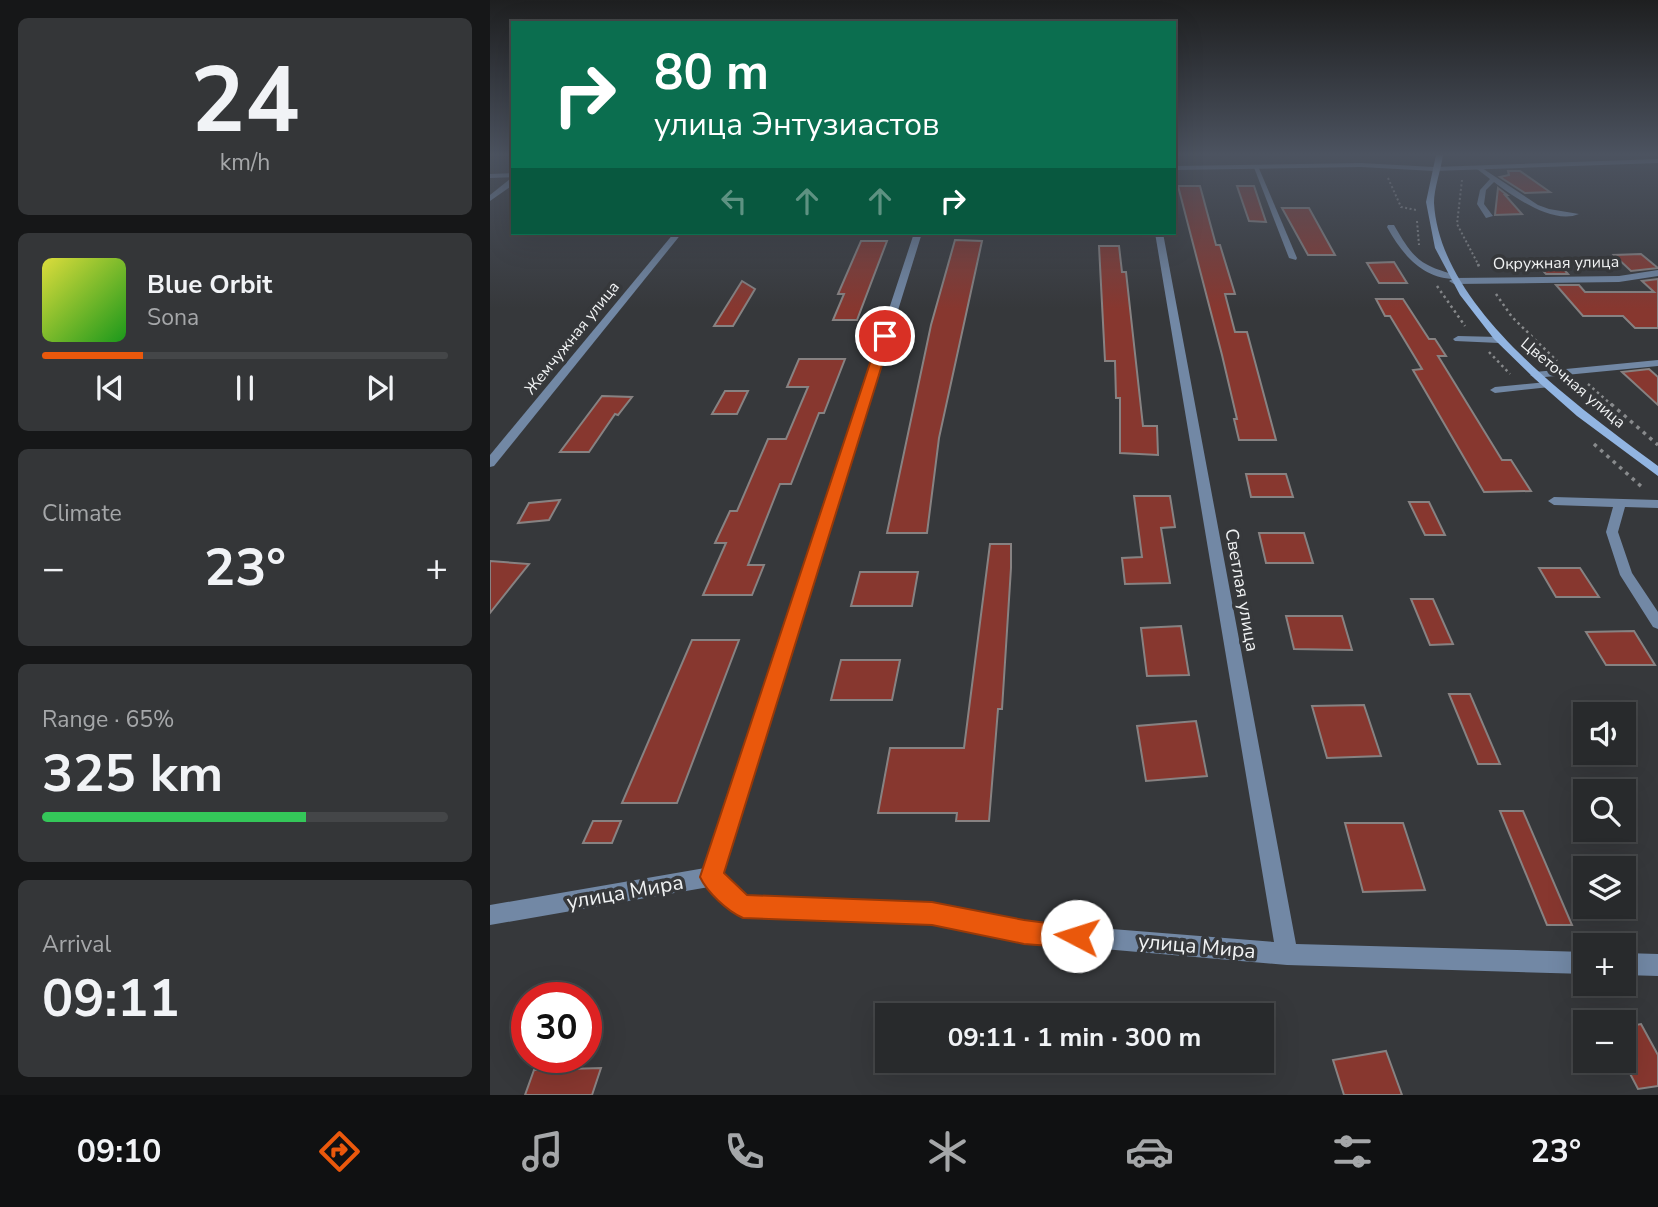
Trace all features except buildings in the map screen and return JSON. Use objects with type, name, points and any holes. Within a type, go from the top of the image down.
[{"type":"main road","name":"Цветочная улица","points":[[1433,206],[1437,240],[1454,279],[1499,340],[1547,385],[1658,472]]},
{"type":"street","name":"Жемчужная улица","points":[[490,463],[676,235]]},
{"type":"street","points":[[712,877],[917,235]]},
{"type":"street","name":"Светлая улица","points":[[1159,235],[1287,954]]},
{"type":"street","name":"Окружная улица","points":[[1454,279],[1619,279],[1658,273]]},
{"type":"street","name":"улица Мира","points":[[490,915],[712,877],[743,906],[932,913],[1024,932],[1287,954],[1573,963]]},
{"type":"street","points":[[1636,964],[1658,965]]},
{"type":"lane","points":[[1272,206],[1293,258]]},
{"type":"lane","points":[[1482,206],[1489,216]]},
{"type":"lane","points":[[1533,206],[1558,215],[1575,214]]},
{"type":"lane","points":[[1391,227],[1408,259],[1429,271],[1454,279]]},
{"type":"lane","points":[[1458,339],[1499,340]]},
{"type":"lane","points":[[1535,375],[1658,363]]},
{"type":"lane","points":[[1495,390],[1547,385]]},
{"type":"lane","points":[[1554,501],[1658,504]]},
{"type":"lane","points":[[1620,503],[1612,532],[1622,564],[1626,575],[1658,623]]},
{"type":"path","points":[[1402,206],[1416,208]]},
{"type":"path","points":[[1459,206],[1457,224],[1485,280],[1512,317],[1572,372],[1658,444]]},
{"type":"route","points":[[885,336],[712,877],[743,906],[932,913],[1024,932],[1077,936]]}]
